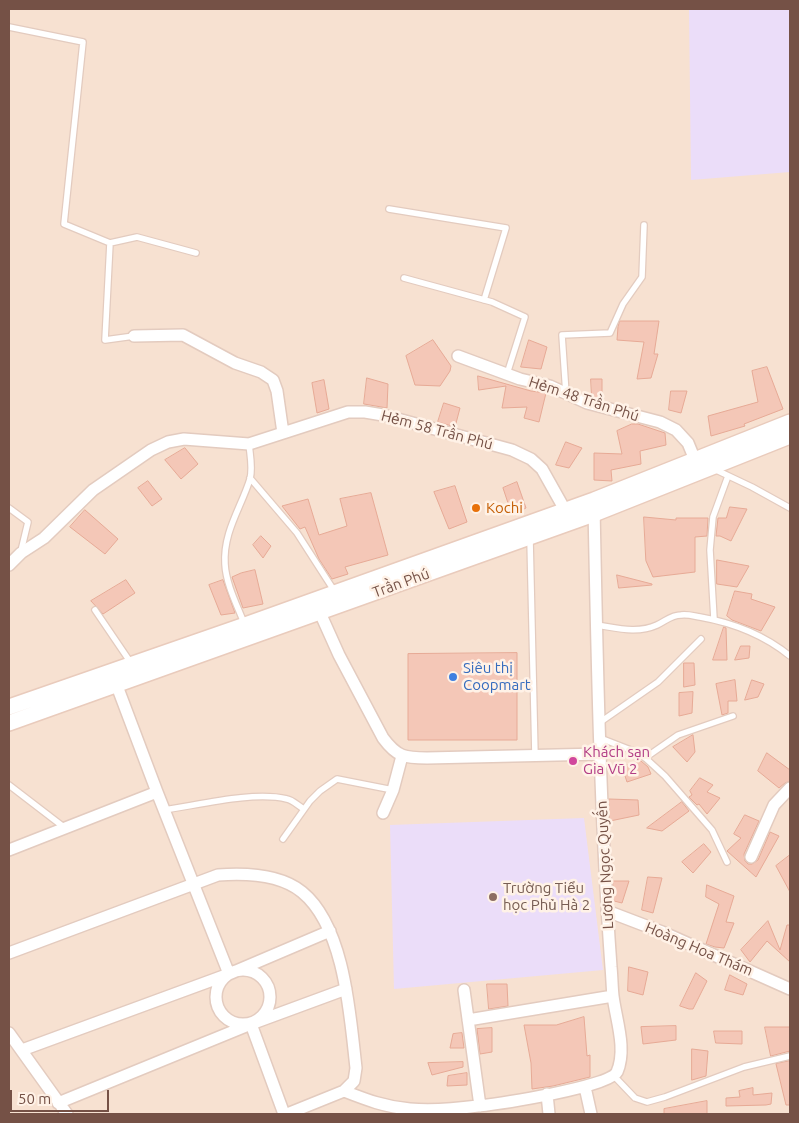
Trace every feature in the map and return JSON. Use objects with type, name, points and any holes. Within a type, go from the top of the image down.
[{"type":"main road","name":"Trần Phú","points":[[9,708],[114,678],[132,664],[245,626],[317,606],[335,592],[530,529],[565,510],[594,507],[695,460],[790,422]]},
{"type":"main road","name":"Trần Phú","points":[[9,722],[114,678],[530,529],[711,467],[790,436]]},
{"type":"street","points":[[134,336],[183,335],[235,363],[261,372],[273,380],[277,391],[283,433]]},
{"type":"street","name":"Hẻm 48 Trần Phú","points":[[458,356],[507,374],[550,386],[587,403],[660,422],[676,430],[688,443],[695,460]]},
{"type":"street","name":"Hẻm 58 Trần Phú","points":[[249,444],[348,412],[365,412],[393,417],[512,450],[531,459],[542,469],[565,510]]},
{"type":"street","points":[[9,564],[44,538],[93,490],[168,442],[184,440],[249,444]]},
{"type":"street","name":"Lương Ngọc Quyến","points":[[594,507],[599,723],[607,911],[613,996],[621,1040],[620,1059],[614,1076]]},
{"type":"street","points":[[317,606],[339,655],[383,738],[392,751],[402,756],[427,758],[600,754]]},
{"type":"street","points":[[114,678],[229,974]]},
{"type":"street","points":[[383,813],[393,790],[402,756]]},
{"type":"street","points":[[751,857],[774,805],[790,788]]},
{"type":"street","points":[[9,850],[157,792]]},
{"type":"street","points":[[9,953],[218,875],[240,874],[275,878],[302,891],[318,908],[330,931],[346,989],[356,1068],[354,1081],[344,1091],[285,1114],[251,1024]]},
{"type":"street","name":"Hoàng Hoa Thám","points":[[607,911],[662,932],[790,990]]},
{"type":"street","points":[[22,1050],[229,974],[238,971],[256,973],[268,986],[270,1005],[266,1013],[251,1024],[233,1023],[220,1012],[216,995],[223,979],[229,974],[330,931]]},
{"type":"street","points":[[58,1102],[251,1024],[346,989]]},
{"type":"street","points":[[464,990],[480,1106]]},
{"type":"street","points":[[468,1020],[613,996]]},
{"type":"street","points":[[9,1033],[67,1114]]},
{"type":"street","points":[[344,1091],[377,1104],[410,1109],[439,1109],[480,1106],[585,1088],[614,1076]]},
{"type":"street","points":[[585,1088],[591,1114]]},
{"type":"street","points":[[547,1094],[549,1114]]},
{"type":"lane","points":[[9,27],[83,42],[64,224],[110,243],[136,237],[196,253]]},
{"type":"lane","points":[[389,209],[506,228],[484,300]]},
{"type":"lane","points":[[566,394],[562,335],[610,333],[623,304],[642,277],[644,225]]},
{"type":"lane","points":[[110,243],[105,340],[134,336]]},
{"type":"lane","points":[[404,278],[484,300],[525,317],[507,374]]},
{"type":"lane","points":[[245,626],[232,593],[225,566],[230,525],[250,478],[249,444]]},
{"type":"lane","points":[[695,460],[790,508]]},
{"type":"lane","points":[[714,619],[710,550],[713,517],[728,476]]},
{"type":"lane","points":[[250,478],[297,533],[335,592]]},
{"type":"lane","points":[[9,508],[28,522],[21,554]]},
{"type":"lane","points":[[530,529],[535,756]]},
{"type":"lane","points":[[95,610],[132,664]]},
{"type":"lane","points":[[597,625],[637,631],[657,625],[672,616],[683,614],[714,619],[735,625],[762,636],[790,656]]},
{"type":"lane","points":[[599,723],[658,682],[702,639]]},
{"type":"lane","points":[[645,758],[678,735],[732,716]]},
{"type":"lane","points":[[600,738],[641,754],[671,783],[712,830],[727,862]]},
{"type":"lane","points":[[283,839],[304,809],[320,791],[337,779],[393,790]]},
{"type":"lane","points":[[9,785],[65,828]]},
{"type":"lane","points":[[164,810],[242,798],[266,797],[288,799],[304,809]]},
{"type":"lane","points":[[614,1076],[634,1098],[647,1102],[744,1067],[790,1056]]},
{"type":"shaded area","points":[[9,9],[790,9],[790,1114],[9,1114]]},
{"type":"shaded area","points":[[689,9],[790,9],[790,172],[691,180]]},
{"type":"shaded area","name":"Trường Tiểu học Phủ Hà 2","points":[[584,818],[603,970],[394,989],[390,825]]},
{"type":"building","points":[[620,321],[659,321],[654,354],[658,354],[651,378],[637,379],[644,342],[617,340]]},
{"type":"building","points":[[433,340],[451,366],[450,371],[440,386],[415,385],[406,356]]},
{"type":"building","points":[[529,340],[547,347],[541,369],[521,367]]},
{"type":"building","points":[[767,367],[783,409],[744,424],[745,426],[711,436],[708,416],[758,402],[752,371]]},
{"type":"building","points":[[478,376],[531,391],[546,393],[539,422],[524,418],[527,407],[502,408],[506,386],[479,390]]},
{"type":"building","points":[[367,378],[388,384],[387,408],[364,404]]},
{"type":"building","points":[[591,379],[602,379],[602,399],[592,397]]},
{"type":"building","points":[[324,380],[329,409],[317,413],[312,383]]},
{"type":"building","points":[[671,391],[687,391],[681,413],[669,410]]},
{"type":"building","points":[[444,403],[460,408],[455,427],[438,422]]},
{"type":"building","points":[[632,424],[638,424],[665,433],[666,445],[640,451],[641,464],[611,470],[612,481],[594,480],[594,453],[622,454],[617,431]]},
{"type":"building","points":[[566,442],[582,448],[569,468],[556,465]]},
{"type":"building","points":[[185,448],[198,464],[181,479],[165,460]]},
{"type":"building","points":[[148,481],[162,499],[152,506],[138,488]]},
{"type":"building","points":[[517,482],[526,508],[512,515],[503,488]]},
{"type":"building","points":[[455,486],[467,522],[449,529],[434,492]]},
{"type":"building","points":[[371,493],[388,555],[345,567],[348,574],[332,579],[319,559],[305,527],[300,529],[282,506],[308,499],[319,535],[347,526],[340,499]]},
{"type":"building","points":[[730,507],[747,509],[731,541],[716,536],[718,518],[726,518]]},
{"type":"building","points":[[85,510],[118,539],[105,554],[70,527]]},
{"type":"building","points":[[644,517],[676,520],[676,518],[708,518],[707,536],[695,537],[695,572],[653,577],[646,561]]},
{"type":"building","points":[[261,536],[271,546],[263,558],[253,545]]},
{"type":"building","points":[[717,560],[749,566],[737,587],[717,584]]},
{"type":"building","points":[[255,570],[263,604],[243,608],[232,577]]},
{"type":"building","points":[[617,575],[652,584],[652,585],[619,588]]},
{"type":"building","points":[[126,580],[135,593],[103,614],[91,601]]},
{"type":"building","points":[[223,580],[235,613],[221,615],[209,585]]},
{"type":"building","points":[[735,591],[752,594],[751,599],[775,607],[761,631],[732,620],[727,616]]},
{"type":"building","points":[[724,627],[726,628],[727,660],[713,660]]},
{"type":"building","points":[[741,646],[750,646],[749,658],[735,660]]},
{"type":"building","points":[[517,653],[517,740],[408,740],[408,654]]},
{"type":"building","points":[[684,663],[694,663],[695,685],[684,687]]},
{"type":"building","points":[[735,680],[737,701],[728,701],[728,713],[722,715],[716,684]]},
{"type":"building","points":[[752,680],[764,684],[758,697],[745,700]]},
{"type":"building","points":[[693,692],[692,713],[679,716],[679,693]]},
{"type":"building","points":[[693,735],[695,752],[687,762],[673,747]]},
{"type":"building","points":[[767,753],[790,770],[790,781],[779,788],[758,771]]},
{"type":"building","points":[[641,761],[648,767],[651,774],[627,782],[622,767]]},
{"type":"building","points":[[700,778],[713,785],[707,792],[720,798],[707,814],[699,804],[697,805],[689,797],[692,795],[690,791]]},
{"type":"building","points":[[609,799],[638,800],[639,815],[610,821]]},
{"type":"building","points":[[682,802],[689,811],[662,831],[647,828]]},
{"type":"building","points":[[745,815],[759,821],[744,854],[745,861],[748,864],[758,860],[770,832],[779,836],[756,877],[727,851],[741,838],[734,834]]},
{"type":"building","points":[[704,844],[711,852],[693,873],[682,862]]},
{"type":"building","points":[[790,855],[790,892],[776,866]]},
{"type":"building","points":[[648,877],[662,878],[653,913],[642,910]]},
{"type":"building","points":[[613,881],[629,881],[622,903],[614,901]]},
{"type":"building","points":[[707,885],[734,896],[726,922],[734,923],[724,948],[706,944],[719,904],[706,897]]},
{"type":"building","points":[[768,921],[780,950],[787,925],[790,925],[790,962],[767,941],[750,962],[741,950]]},
{"type":"building","points":[[629,967],[648,972],[643,995],[628,991]]},
{"type":"building","points":[[696,973],[707,981],[693,1009],[680,1006]]},
{"type":"building","points":[[730,975],[747,984],[743,995],[725,990]]},
{"type":"building","points":[[487,984],[507,984],[508,1006],[489,1009]]},
{"type":"building","points":[[584,1017],[587,1056],[590,1055],[590,1077],[532,1089],[531,1063],[524,1025],[556,1025]]},
{"type":"building","points":[[676,1026],[676,1040],[643,1044],[641,1027]]},
{"type":"building","points":[[765,1027],[790,1027],[790,1051],[771,1056]]},
{"type":"building","points":[[492,1028],[492,1052],[480,1054],[477,1029]]},
{"type":"building","points":[[714,1031],[742,1031],[742,1044],[716,1043]]},
{"type":"building","points":[[462,1033],[464,1048],[450,1048],[453,1034]]},
{"type":"building","points":[[692,1049],[708,1051],[706,1076],[692,1080]]},
{"type":"building","points":[[790,1061],[790,1105],[786,1105],[776,1064]]},
{"type":"building","points":[[463,1062],[463,1067],[432,1075],[428,1063]]},
{"type":"building","points":[[467,1073],[467,1085],[447,1086],[448,1076]]},
{"type":"building","points":[[753,1088],[753,1095],[772,1093],[771,1104],[726,1106],[726,1098],[740,1097],[739,1091]]},
{"type":"building","points":[[707,1101],[707,1114],[664,1114],[664,1109]]},
{"type":"place","name":"Kochi","points":[[476,508]]},
{"type":"place","name":"Siêu thị Coopmart","points":[[453,677]]},
{"type":"place","name":"Khách sạn Gia Vũ 2","points":[[573,761]]},
{"type":"place","name":"Trường Tiểu học Phủ Hà 2","points":[[493,897]]}]
